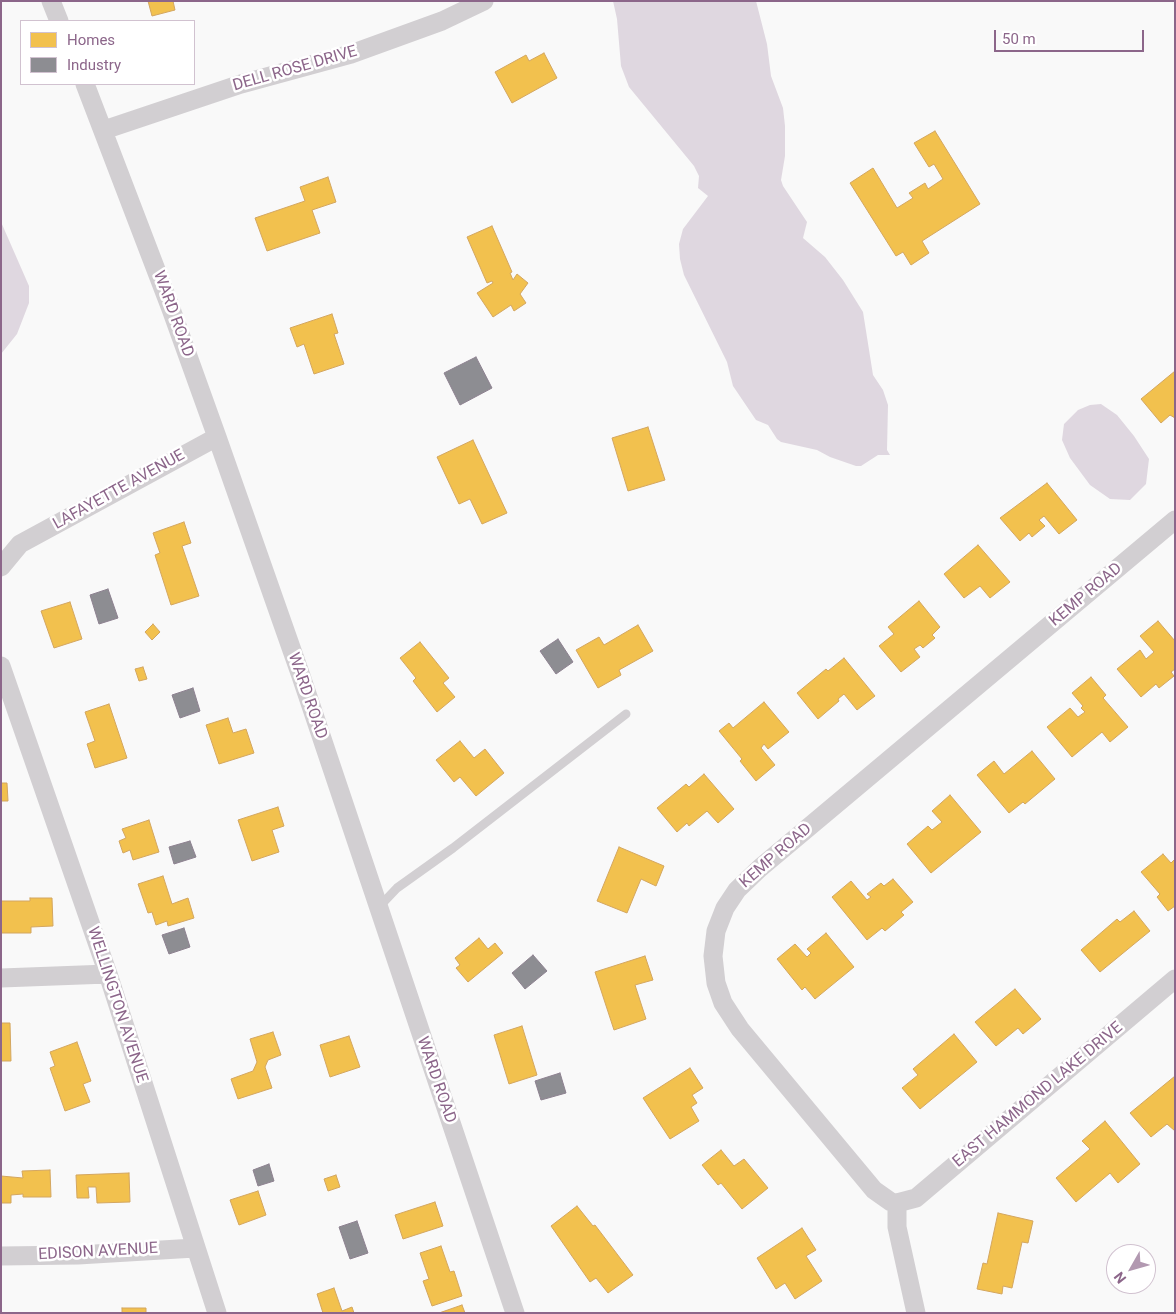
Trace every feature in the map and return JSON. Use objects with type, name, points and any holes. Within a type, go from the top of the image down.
[{"type":"street","points":[[51,1],[59,20]]},
{"type":"street","name":"DELL ROSE DRIVE","points":[[104,130],[241,84],[351,54],[442,21],[484,1]]},
{"type":"street","name":"WARD ROAD","points":[[85,85],[104,130],[217,437],[307,694],[377,909],[515,1313]]},
{"type":"street","name":"LAFAYETTE AVENUE","points":[[1,567],[11,545],[217,437]]},
{"type":"street","name":"KEMP ROAD","points":[[897,1203],[883,1198],[864,1180],[740,1029],[723,1003],[716,982],[713,956],[716,931],[725,908],[737,890],[760,868],[1175,520]]},
{"type":"street","name":"WELLINGTON AVENUE","points":[[1,666],[7,700],[108,974],[194,1248],[217,1313]]},
{"type":"street","points":[[1,978],[108,974]]},
{"type":"street","name":"EAST HAMMOND LAKE DRIVE","points":[[897,1203],[916,1198],[1175,980]]},
{"type":"street","points":[[897,1203],[897,1227],[916,1313]]},
{"type":"street","name":"EDISON AVENUE","points":[[1,1256],[78,1255],[194,1248]]},
{"type":"lane","points":[[377,909],[396,888],[453,848],[626,714]]},
{"type":"shaded area","points":[[613,1],[756,1],[767,44],[771,76],[783,108],[785,156],[781,180],[807,222],[803,238],[825,257],[843,280],[863,312],[873,375],[883,390],[888,405],[887,450],[890,455],[878,455],[861,466],[856,466],[830,457],[817,450],[781,442],[768,425],[756,420],[733,386],[727,362],[684,275],[680,259],[679,244],[683,229],[708,196],[698,188],[699,176],[694,166],[629,87],[621,66],[617,19]]},
{"type":"shaded area","points":[[1,222],[29,286],[29,303],[17,334],[1,354]]},
{"type":"shaded area","points":[[1101,404],[1117,415],[1149,459],[1146,484],[1130,500],[1110,499],[1090,485],[1070,458],[1062,440],[1064,424],[1078,410],[1090,405]]},
{"type":"building: Homes","points":[[148,1],[173,1],[175,10],[152,16]]},
{"type":"building: Homes","points":[[544,53],[557,78],[512,103],[495,72],[526,55],[529,61]]},
{"type":"building: Homes","points":[[935,131],[980,204],[922,241],[929,253],[911,265],[903,252],[896,256],[850,183],[873,168],[897,208],[913,198],[909,193],[925,183],[928,189],[943,179],[934,164],[929,167],[914,143]]},
{"type":"building: Homes","points":[[328,177],[336,202],[312,210],[320,233],[267,251],[255,218],[305,201],[300,187]]},
{"type":"building: Homes","points":[[492,226],[512,272],[510,273],[513,280],[517,274],[528,283],[520,294],[526,303],[514,311],[511,305],[493,317],[477,293],[493,283],[492,281],[487,283],[467,237]]},
{"type":"building: Homes","points":[[332,314],[338,333],[334,334],[344,364],[314,374],[304,344],[297,347],[290,328]]},
{"type":"building: Homes","points":[[1175,371],[1175,418],[1170,415],[1161,423],[1141,399]]},
{"type":"building: Homes","points":[[648,427],[665,480],[628,491],[612,438]]},
{"type":"building: Homes","points":[[473,440],[507,513],[482,524],[470,499],[459,504],[437,457]]},
{"type":"building: Homes","points":[[1047,483],[1077,520],[1059,534],[1044,516],[1039,520],[1045,526],[1032,537],[1029,533],[1020,541],[1000,518]]},
{"type":"building: Homes","points":[[184,522],[191,543],[182,546],[199,596],[171,605],[155,555],[160,553],[153,533]]},
{"type":"building: Homes","points":[[978,545],[1010,582],[990,598],[980,586],[964,598],[944,574]]},
{"type":"building: Homes","points":[[919,601],[940,627],[932,635],[935,638],[923,648],[920,645],[914,649],[920,657],[901,672],[879,646],[894,634],[888,627]]},
{"type":"building: Homes","points":[[70,602],[82,639],[54,648],[41,611]]},
{"type":"building: Homes","points":[[1158,621],[1175,641],[1175,669],[1171,672],[1174,676],[1159,688],[1156,684],[1141,697],[1117,669],[1140,650],[1146,659],[1154,652],[1140,636]]},
{"type":"building: Homes","points":[[153,624],[160,632],[152,640],[145,632]]},
{"type":"building: Homes","points":[[638,625],[653,651],[619,670],[621,675],[598,688],[576,650],[599,637],[604,645]]},
{"type":"building: Homes","points":[[420,642],[449,678],[443,683],[455,697],[437,712],[413,681],[416,678],[400,658]]},
{"type":"building: Homes","points":[[844,658],[875,696],[857,710],[844,694],[838,699],[839,701],[818,719],[797,693],[826,669],[828,671]]},
{"type":"building: Homes","points":[[143,667],[147,679],[139,681],[135,669]]},
{"type":"building: Homes","points":[[1091,677],[1106,695],[1103,698],[1128,727],[1110,742],[1102,732],[1072,757],[1047,727],[1070,708],[1078,717],[1085,712],[1081,708],[1083,706],[1072,693]]},
{"type":"building: Homes","points":[[764,702],[789,732],[768,749],[764,744],[761,748],[775,765],[756,781],[740,761],[742,759],[719,731],[729,723],[733,728]]},
{"type":"building: Homes","points":[[109,704],[127,758],[95,768],[87,744],[95,741],[85,712]]},
{"type":"building: Homes","points":[[228,718],[233,733],[246,729],[254,753],[219,764],[206,725]]},
{"type":"building: Homes","points":[[460,741],[474,758],[485,749],[504,773],[476,796],[460,777],[454,782],[436,760]]},
{"type":"building: Homes","points":[[1032,751],[1055,779],[1025,804],[1023,802],[1009,813],[977,775],[994,761],[1004,774]]},
{"type":"building: Homes","points":[[704,774],[734,809],[718,823],[707,811],[689,826],[687,823],[677,832],[657,808],[686,784],[689,787]]},
{"type":"building: Homes","points":[[1,783],[7,783],[8,801],[1,801]]},
{"type":"building: Homes","points":[[950,795],[981,832],[931,873],[907,844],[928,826],[932,830],[942,822],[932,811]]},
{"type":"building: Homes","points":[[278,807],[284,826],[272,830],[279,852],[252,861],[238,820]]},
{"type":"building: Homes","points":[[149,820],[159,852],[133,860],[130,850],[123,853],[119,841],[126,838],[122,829]]},
{"type":"building: Homes","points":[[619,847],[664,866],[656,886],[641,879],[627,913],[597,901]]},
{"type":"building: Homes","points":[[1163,854],[1171,863],[1175,859],[1175,906],[1168,911],[1157,897],[1160,894],[1141,872]]},
{"type":"building: Homes","points":[[163,876],[172,904],[188,898],[194,918],[168,926],[167,921],[156,925],[152,912],[148,913],[138,884]]},
{"type":"building: Homes","points":[[893,879],[913,902],[901,912],[904,915],[885,931],[882,928],[867,940],[832,897],[851,881],[867,900],[871,897],[867,894],[881,883],[884,886]]},
{"type":"building: Homes","points":[[30,898],[52,898],[53,926],[31,927],[31,933],[1,933],[1,901],[30,901]]},
{"type":"building: Homes","points":[[1134,911],[1150,931],[1100,972],[1081,950],[1117,919],[1120,922]]},
{"type":"building: Homes","points":[[826,933],[854,967],[815,999],[805,987],[802,990],[777,959],[795,944],[807,957],[811,953],[807,949]]},
{"type":"building: Homes","points":[[479,938],[488,949],[495,943],[503,953],[468,982],[456,968],[460,965],[455,958]]},
{"type":"building: Homes","points":[[645,956],[653,980],[635,985],[646,1019],[614,1030],[595,972]]},
{"type":"building: Homes","points":[[1015,989],[1041,1019],[1023,1034],[1018,1028],[996,1046],[975,1022]]},
{"type":"building: Homes","points":[[1,1023],[10,1023],[11,1061],[1,1061]]},
{"type":"building: Homes","points":[[522,1026],[537,1075],[509,1084],[494,1035]]},
{"type":"building: Homes","points":[[273,1032],[281,1055],[268,1060],[265,1067],[272,1088],[238,1099],[231,1079],[253,1071],[257,1062],[250,1039]]},
{"type":"building: Homes","points":[[954,1034],[977,1062],[920,1109],[902,1088],[918,1075],[913,1069]]},
{"type":"building: Homes","points":[[349,1036],[360,1067],[330,1077],[320,1045]]},
{"type":"building: Homes","points":[[77,1042],[91,1081],[83,1084],[90,1102],[65,1111],[50,1068],[55,1066],[50,1052]]},
{"type":"building: Homes","points":[[690,1068],[703,1088],[692,1095],[697,1103],[691,1107],[699,1121],[670,1139],[643,1098]]},
{"type":"building: Homes","points":[[1175,1076],[1175,1131],[1167,1124],[1151,1137],[1130,1113]]},
{"type":"building: Homes","points":[[1105,1121],[1140,1164],[1118,1183],[1110,1173],[1076,1202],[1056,1178],[1090,1149],[1082,1141]]},
{"type":"building: Homes","points":[[721,1150],[734,1166],[744,1159],[768,1188],[742,1209],[721,1183],[718,1185],[702,1165]]},
{"type":"building: Homes","points":[[50,1170],[51,1197],[23,1197],[23,1194],[11,1195],[11,1203],[1,1203],[1,1176],[23,1178],[22,1171]]},
{"type":"building: Homes","points":[[129,1173],[130,1202],[97,1203],[96,1187],[88,1187],[89,1198],[77,1198],[76,1175]]},
{"type":"building: Homes","points":[[336,1175],[340,1187],[328,1191],[324,1179]]},
{"type":"building: Homes","points":[[258,1191],[266,1215],[239,1225],[230,1200]]},
{"type":"building: Homes","points":[[435,1202],[443,1226],[403,1239],[395,1215]]},
{"type":"building: Homes","points":[[577,1206],[593,1226],[595,1225],[633,1275],[608,1293],[596,1278],[590,1282],[551,1226]]},
{"type":"building: Homes","points":[[998,1213],[1033,1221],[1028,1243],[1022,1242],[1012,1288],[1003,1286],[1002,1294],[977,1289],[983,1263],[987,1264]]},
{"type":"building: Homes","points":[[802,1228],[816,1250],[806,1256],[822,1281],[795,1299],[785,1283],[776,1289],[757,1258]]},
{"type":"building: Homes","points":[[441,1246],[450,1272],[454,1271],[462,1296],[432,1306],[423,1281],[429,1279],[420,1253]]},
{"type":"building: Homes","points":[[334,1288],[342,1311],[352,1307],[354,1313],[323,1313],[317,1294]]},
{"type":"building: Homes","points":[[462,1305],[465,1313],[439,1313]]},
{"type":"building: Homes","points":[[122,1308],[146,1308],[146,1313],[122,1313]]},
{"type":"building: Industry","points":[[476,357],[492,388],[460,405],[444,373]]},
{"type":"building: Industry","points":[[108,589],[118,618],[99,624],[90,595]]},
{"type":"building: Industry","points":[[558,639],[573,662],[556,674],[540,651]]},
{"type":"building: Industry","points":[[193,688],[200,711],[180,718],[172,695]]},
{"type":"building: Industry","points":[[190,841],[196,857],[174,864],[169,847]]},
{"type":"building: Industry","points":[[184,928],[190,947],[169,954],[162,935]]},
{"type":"building: Industry","points":[[533,955],[547,971],[525,989],[512,973]]},
{"type":"building: Industry","points":[[560,1073],[566,1093],[541,1100],[535,1081]]},
{"type":"building: Industry","points":[[269,1164],[274,1181],[258,1186],[253,1170]]},
{"type":"building: Industry","points":[[357,1221],[368,1253],[350,1259],[339,1227]]}]
